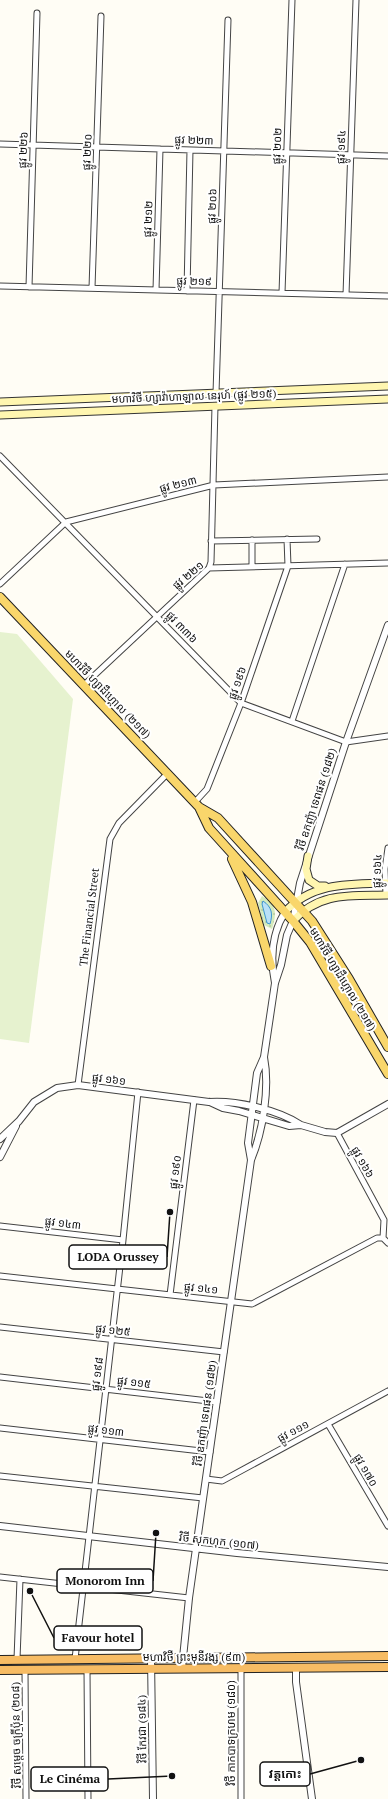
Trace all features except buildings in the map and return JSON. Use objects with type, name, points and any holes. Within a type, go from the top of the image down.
[{"type":"highway","name":"មហាវិថី ព្រះមុនីវង្ស (៩៣)","points":[[0,1660],[388,1656]]},
{"type":"highway","name":"មហាវិថី ព្រះមុនីវង្ស (៩៣)","points":[[0,1670],[388,1667]]},
{"type":"main road","name":"មហាវិថី ហ្សាវ៉ាហាឡាល នេរុហ៍ (ផ្លូវ ២១៥)","points":[[0,402],[388,386]]},
{"type":"main road","name":"មហាវិថី ហ្សាវ៉ាហាឡាល នេរុហ៍ (ផ្លូវ ២១៥)","points":[[0,415],[388,399]]},
{"type":"main road","name":"មហាវិថី ហ្សាដឹហ្គោល (២១៧)","points":[[0,597],[197,804],[218,818],[303,910],[320,933],[349,979],[388,1047]]},
{"type":"main road","name":"មហាវិថី ហ្សាដឹហ្គោល (២១៧)","points":[[197,804],[209,828],[293,921],[310,942],[388,1074]]},
{"type":"main road","points":[[226,848],[252,902],[271,966]]},
{"type":"main road","points":[[308,856],[306,870],[309,880],[318,886],[387,883]]},
{"type":"main road","points":[[285,912],[296,902],[313,891],[333,886]]},
{"type":"main road","points":[[293,921],[303,910],[317,902],[335,897],[387,895]]},
{"type":"main road","points":[[336,987],[349,979]]},
{"type":"street","name":"ផ្លូវ ២០២","points":[[282,293],[292,0]]},
{"type":"street","name":"ផ្លូវ ១៩៤","points":[[346,294],[356,0]]},
{"type":"street","name":"ផ្លូវ ២២៦","points":[[29,287],[37,13]]},
{"type":"street","name":"ផ្លូវ ២២០","points":[[92,288],[101,16]]},
{"type":"street","name":"ផ្លូវ ២០៦","points":[[216,393],[228,20]]},
{"type":"street","name":"ផ្លូវ ២២៣","points":[[0,144],[388,156]]},
{"type":"street","name":"ផ្លូវ ២១២","points":[[156,290],[160,149]]},
{"type":"street","points":[[187,291],[190,150]]},
{"type":"street","name":"ផ្លូវ ២១៩","points":[[0,286],[388,296]]},
{"type":"street","points":[[209,568],[211,562],[214,485],[215,406]]},
{"type":"street","name":"ផ្លូវ ៣៣៦","points":[[0,456],[241,702],[346,742],[388,736]]},
{"type":"street","name":"ផ្លូវ ២១៣","points":[[0,584],[66,522],[214,485],[388,477]]},
{"type":"street","points":[[287,539],[288,566]]},
{"type":"street","points":[[211,541],[317,539]]},
{"type":"street","points":[[252,540],[252,566]]},
{"type":"street","name":"ផ្លូវ ២២១","points":[[84,685],[209,568],[388,563]]},
{"type":"street","points":[[292,721],[345,564]]},
{"type":"street","name":"ផ្លូវ ១៩៦","points":[[197,804],[208,790],[241,702],[288,566]]},
{"type":"street","name":"វិថី ឧកញ៉ា ទេពផន (១៨២)","points":[[251,1160],[248,1143],[257,1073],[264,1057],[275,983],[282,965],[287,935],[293,921],[296,902],[308,856],[346,742],[388,625]]},
{"type":"street","name":"The Financial Street","points":[[78,1085],[110,839],[119,823],[168,773]]},
{"type":"street","name":"ផ្លូវ ១៦៤","points":[[387,895],[385,869],[388,848]]},
{"type":"street","name":"វិថី ឧកញ៉ា ទេពផន (១៨២)","points":[[275,983],[271,966],[276,932],[285,912]]},
{"type":"street","name":"វិថី ឧកញ៉ា ទេពផន (១៨២)","points":[[182,1668],[189,1598],[251,1160],[258,1143],[262,1118],[267,1074],[264,1057]]},
{"type":"street","name":"ផ្លូវ ១៦១","points":[[0,1138],[19,1121],[34,1102],[57,1088],[78,1085],[209,1102],[224,1100],[290,1118],[301,1125],[325,1132],[337,1133]]},
{"type":"street","name":"ផ្លូវ ១៩៨","points":[[75,1659],[123,1240],[138,1092]]},
{"type":"street","name":"ផ្លូវ ១៩០","points":[[170,1295],[194,1100]]},
{"type":"street","name":"ផ្លូវ ១៦១","points":[[209,1102],[223,1108],[289,1126],[301,1125]]},
{"type":"street","points":[[337,1133],[388,1104]]},
{"type":"street","name":"ផ្លូវ ១៦១","points":[[0,1157],[19,1121]]},
{"type":"street","name":"ផ្លូវ ១៦៦","points":[[337,1133],[384,1220],[384,1238]]},
{"type":"street","name":"ផ្លូវ ១៤៣","points":[[0,1226],[123,1240]]},
{"type":"street","name":"ផ្លូវ ១៤១","points":[[0,1276],[252,1304],[377,1238],[384,1238]]},
{"type":"street","points":[[384,1238],[388,1243]]},
{"type":"street","name":"ផ្លូវ ១២៥","points":[[0,1327],[224,1352]]},
{"type":"street","name":"ផ្លូវ ១១៥","points":[[0,1377],[217,1402]]},
{"type":"street","name":"ផ្លូវ ១១១","points":[[206,1479],[222,1481],[388,1391]]},
{"type":"street","name":"ផ្លូវ ១៧០","points":[[328,1424],[388,1526]]},
{"type":"street","name":"ផ្លូវ ១១៣","points":[[0,1428],[210,1452]]},
{"type":"street","points":[[0,1476],[203,1498]]},
{"type":"street","name":"វិថី សុកហុក (១០៧)","points":[[0,1526],[196,1549],[388,1567]]},
{"type":"street","points":[[0,1577],[189,1598]]},
{"type":"street","points":[[16,1659],[20,1579]]},
{"type":"street","name":"វិថី កែវជា (១៨៤)","points":[[151,1658],[153,1799]]},
{"type":"street","points":[[296,1667],[296,1682],[312,1799]]},
{"type":"street","name":"វិថី កាកបាទក្រហម (១៨០)","points":[[241,1668],[241,1799]]},
{"type":"street","points":[[87,1669],[88,1799]]},
{"type":"street","name":"វិថី សម្តេច ចក្រីប៉ុន (២០៨)","points":[[25,1670],[26,1799]]},
{"type":"green space","points":[[0,632],[17,634],[73,699],[29,1043],[0,1039]]},
{"type":"green space","points":[[262,896],[273,906],[275,918],[272,929],[264,925],[258,903]]},
{"type":"water","points":[[263,901],[271,911],[270,924],[267,923],[262,904]]},
{"type":"place","name":"LODA Orussey","points":[[170,1212]]},
{"type":"place","name":"Monorom Inn","points":[[156,1533]]},
{"type":"place","name":"Favour hotel","points":[[30,1591]]},
{"type":"place","name":"វត្តកោះ","points":[[361,1760]]},
{"type":"place","name":"Le Cinéma","points":[[172,1776]]}]
